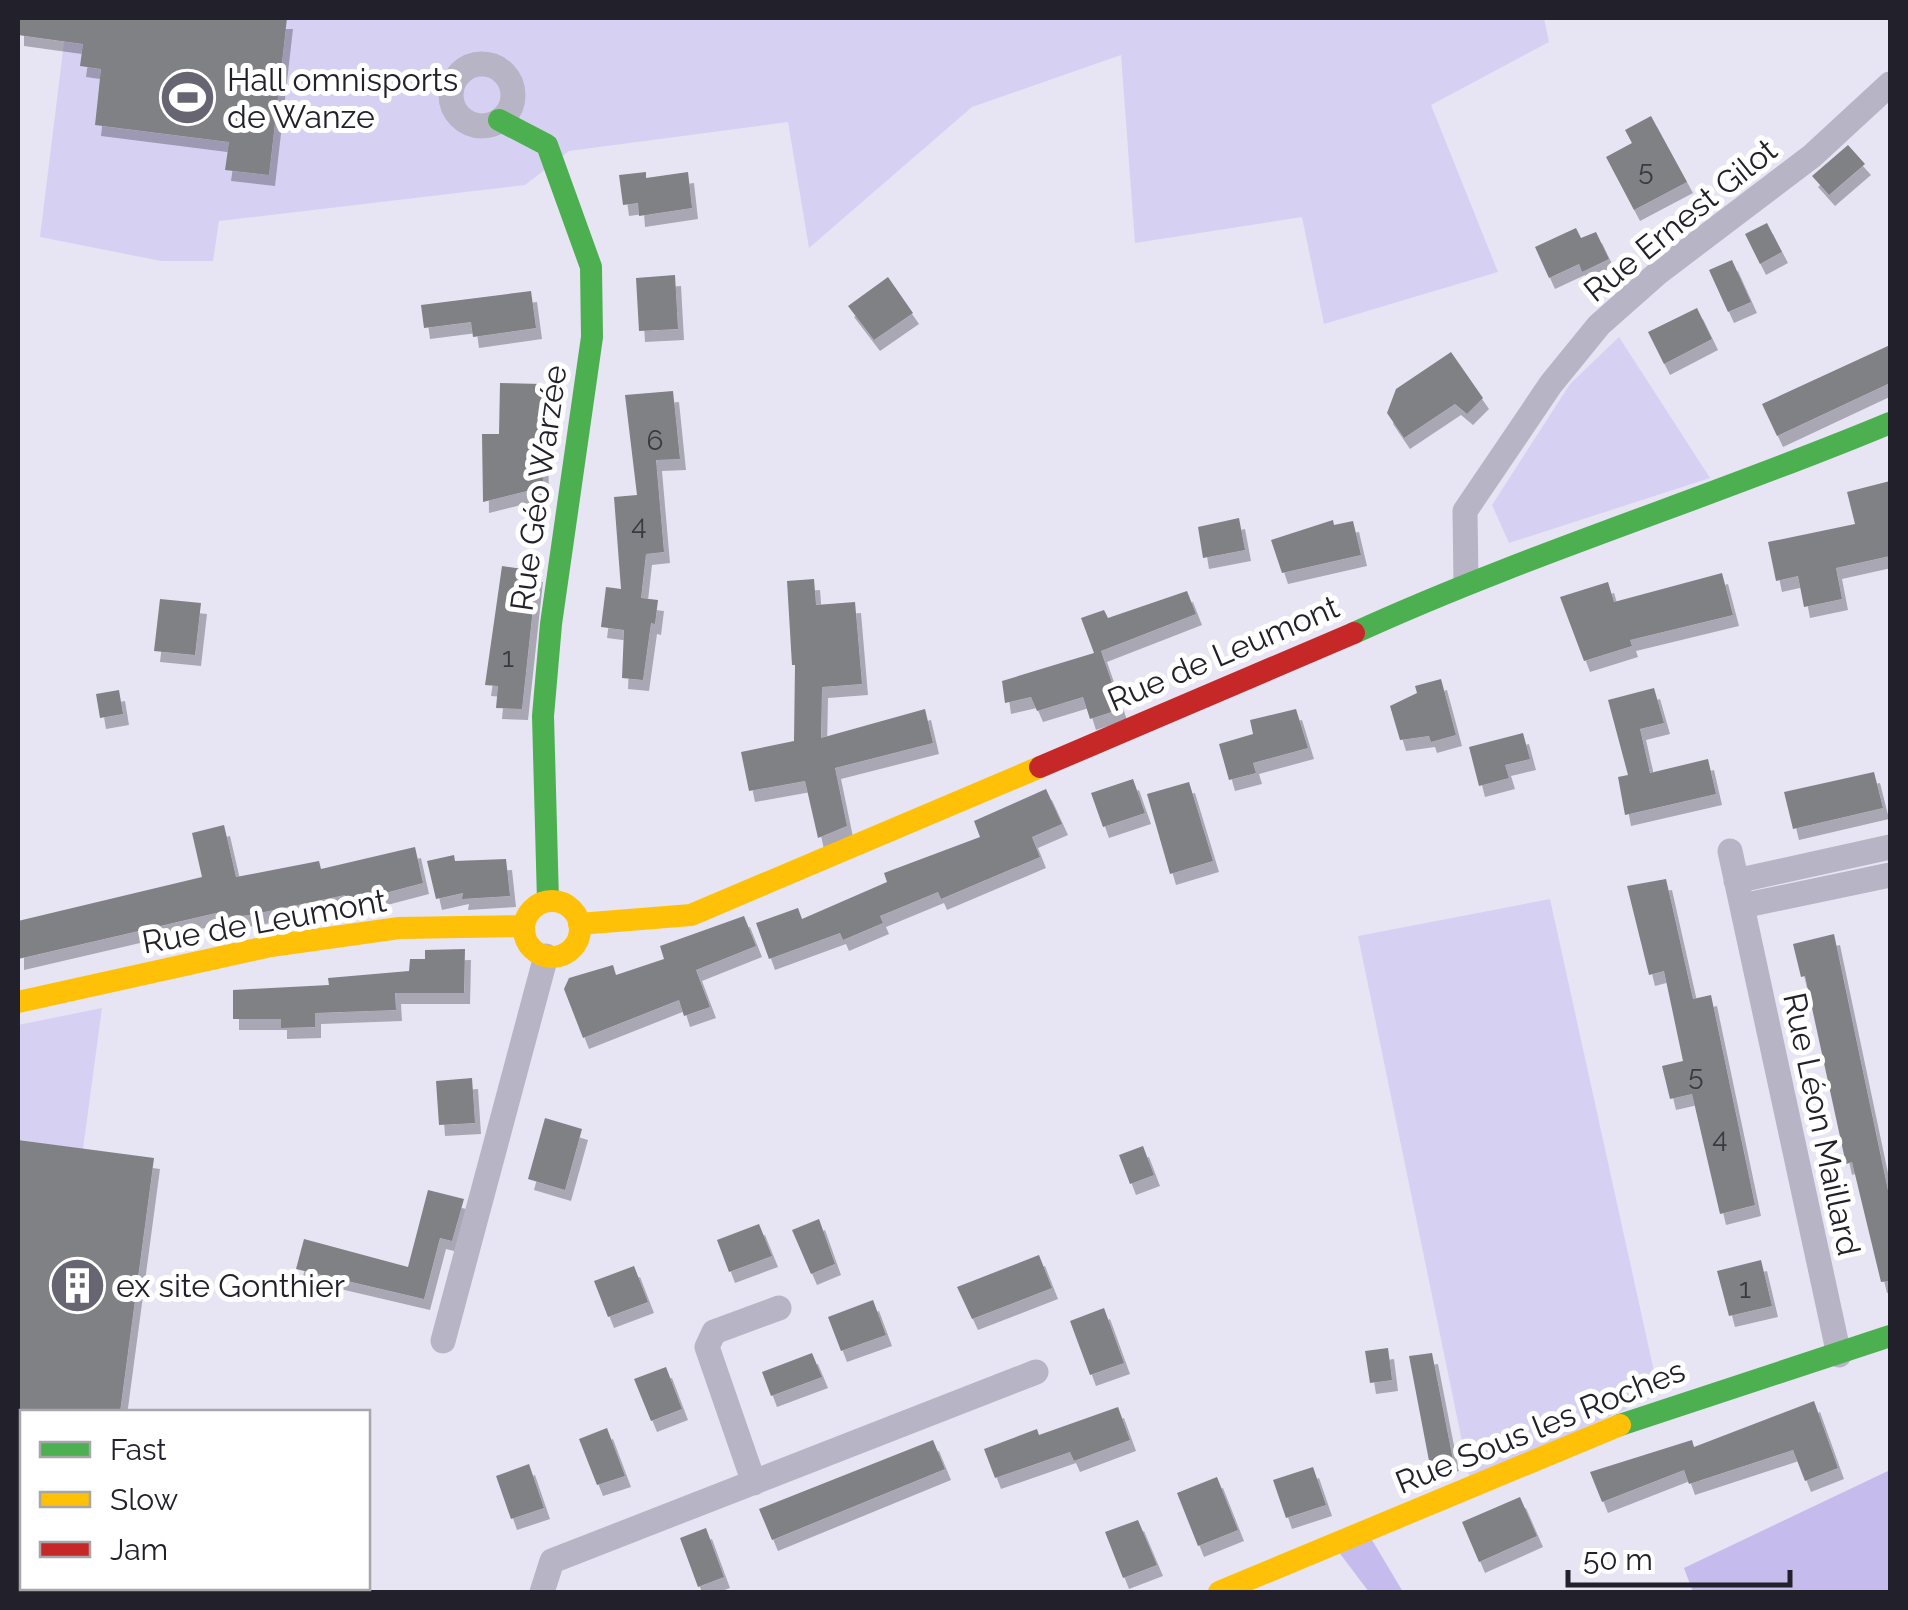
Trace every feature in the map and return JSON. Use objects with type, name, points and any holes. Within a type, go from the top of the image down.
[{"type":"street","name":"Rue Ernest Gilot","points":[[1466,582],[1464,511],[1551,384],[1599,325],[1659,272],[1812,156],[1890,84]]},
{"type":"street","name":"Rue Géo Warzée","points":[[499,120],[547,146],[573,206],[591,267],[592,337],[551,624],[543,716],[548,902]]},
{"type":"street","name":"Rue de Leumont","points":[[579,924],[691,916],[1294,660],[1466,582],[1754,480],[1890,423]]},
{"type":"street","points":[[1736,880],[1890,848]]},
{"type":"street","name":"Rue Léon Maillard","points":[[1730,851],[1838,1355]]},
{"type":"street","points":[[1742,906],[1890,875]]},
{"type":"street","points":[[548,902],[572,910],[579,924],[571,949],[546,956],[529,945],[524,926],[532,910],[548,902]]},
{"type":"street","name":"Rue de Leumont","points":[[18,1002],[271,946],[400,928],[524,926]]},
{"type":"street","points":[[443,1341],[546,956]]},
{"type":"street","points":[[754,1484],[706,1346],[714,1332],[778,1308]]},
{"type":"street","name":"Rue Sous les Roches","points":[[1218,1592],[1660,1408],[1890,1336]]},
{"type":"street","points":[[542,1592],[552,1561],[1036,1372]]},
{"type":"shaded area","points":[[67,18],[1544,18],[1549,42],[1431,105],[1498,272],[1324,324],[1302,217],[1135,243],[1121,55],[972,107],[809,248],[788,122],[569,151],[525,185],[219,221],[213,261],[161,261],[40,237]]},
{"type":"shaded area","points":[[1619,337],[1710,478],[1509,543],[1492,505],[1570,384]]},
{"type":"shaded area","points":[[1550,899],[1659,1394],[1470,1480],[1358,936]]},
{"type":"shaded area","points":[[102,1008],[83,1149],[18,1140],[18,1025]]},
{"type":"shaded area","points":[[1890,1470],[1890,1592],[1693,1592],[1684,1568]]},
{"type":"shaded area","points":[[1369,1535],[1403,1592],[1369,1592],[1338,1551]]},
{"type":"building","name":"Hall omnisports de Wanze","points":[[18,18],[287,18],[269,175],[225,170],[229,142],[95,125],[101,69],[80,66],[83,44],[18,35]]},
{"type":"building","points":[[1651,116],[1687,182],[1634,210],[1606,157],[1632,143],[1625,130]]},
{"type":"building","points":[[1848,145],[1865,164],[1829,195],[1812,176]]},
{"type":"building","points":[[646,172],[646,178],[688,172],[692,208],[639,216],[638,203],[623,205],[619,175]]},
{"type":"building","points":[[1767,223],[1782,252],[1760,264],[1745,234]]},
{"type":"building","points":[[1576,228],[1581,238],[1596,232],[1609,259],[1582,272],[1579,264],[1549,278],[1535,247]]},
{"type":"building","points":[[1732,260],[1751,302],[1728,312],[1709,270]]},
{"type":"building","points":[[675,275],[678,329],[639,331],[636,278]]},
{"type":"building","points":[[888,277],[913,313],[874,340],[848,306]]},
{"type":"building","points":[[531,291],[536,328],[473,337],[471,322],[424,328],[421,305]]},
{"type":"building","points":[[1697,308],[1712,339],[1664,364],[1648,332]]},
{"type":"building","points":[[1890,345],[1890,383],[1777,436],[1762,404]]},
{"type":"building","points":[[1451,352],[1483,398],[1467,414],[1455,404],[1404,438],[1387,413],[1396,389]]},
{"type":"building","points":[[500,383],[541,384],[543,487],[483,502],[482,434],[499,434]]},
{"type":"building","points":[[673,391],[680,459],[656,460],[664,552],[646,554],[641,598],[658,600],[655,624],[651,623],[643,680],[622,678],[624,630],[601,627],[606,587],[621,589],[614,497],[637,495],[625,395]]},
{"type":"building","points":[[1890,481],[1890,556],[1836,568],[1842,599],[1804,607],[1798,576],[1776,581],[1768,542],[1855,524],[1847,492]]},
{"type":"building","points":[[1239,518],[1245,550],[1203,558],[1198,527]]},
{"type":"building","points":[[1333,520],[1334,525],[1353,521],[1361,555],[1282,573],[1271,540]]},
{"type":"building","points":[[502,566],[537,571],[522,709],[496,708],[498,686],[485,685]]},
{"type":"building","points":[[1722,573],[1733,615],[1630,640],[1632,646],[1584,661],[1560,597],[1608,582],[1614,602]]},
{"type":"building","points":[[814,579],[816,605],[855,602],[862,684],[822,687],[821,738],[925,709],[933,743],[835,768],[847,826],[818,838],[805,781],[749,791],[741,752],[794,741],[795,665],[787,581]]},
{"type":"building","points":[[1187,591],[1196,614],[1101,651],[1121,709],[1090,719],[1083,697],[1037,711],[1031,697],[1005,703],[1002,681],[1094,653],[1081,618],[1104,610],[1108,618]]},
{"type":"building","points":[[160,599],[201,603],[195,655],[154,651]]},
{"type":"building","points":[[1441,679],[1456,735],[1431,742],[1429,736],[1400,740],[1390,706],[1417,693],[1415,686]]},
{"type":"building","points":[[1654,688],[1664,723],[1640,729],[1650,773],[1708,759],[1716,794],[1625,815],[1618,777],[1628,775],[1608,700]]},
{"type":"building","points":[[119,690],[123,714],[100,718],[96,694]]},
{"type":"building","points":[[1296,709],[1308,748],[1253,763],[1256,773],[1229,780],[1219,744],[1253,734],[1250,720]]},
{"type":"building","points":[[1523,733],[1530,759],[1505,765],[1509,778],[1479,786],[1469,747]]},
{"type":"building","points":[[1874,772],[1883,808],[1793,829],[1784,792]]},
{"type":"building","points":[[1133,779],[1145,813],[1103,827],[1091,793]]},
{"type":"building","points":[[1189,782],[1213,861],[1170,874],[1147,794]]},
{"type":"building","points":[[1046,789],[1062,824],[1032,837],[1040,857],[941,899],[938,892],[880,916],[883,923],[843,940],[840,933],[769,959],[756,923],[798,908],[802,919],[887,882],[884,873],[980,837],[974,821]]},
{"type":"building","points":[[224,825],[236,877],[319,861],[321,869],[415,847],[423,883],[347,903],[345,895],[250,915],[217,918],[216,913],[18,959],[18,921],[202,877],[192,833]]},
{"type":"building","points":[[454,855],[455,861],[506,859],[510,896],[462,899],[463,893],[436,899],[427,861]]},
{"type":"building","points":[[1666,879],[1693,999],[1711,995],[1755,1205],[1720,1214],[1692,1094],[1670,1099],[1662,1066],[1683,1061],[1664,971],[1649,975],[1627,886]]},
{"type":"building","points":[[744,916],[756,946],[696,970],[710,1007],[684,1016],[679,1000],[583,1038],[564,989],[569,978],[613,965],[616,975],[664,959],[660,946]]},
{"type":"building","points":[[1834,934],[1890,1200],[1890,1281],[1881,1282],[1852,1162],[1846,1164],[1805,976],[1801,977],[1793,944]]},
{"type":"building","points":[[465,949],[464,993],[395,993],[396,1010],[315,1013],[315,1027],[281,1028],[281,1019],[233,1019],[233,990],[329,985],[328,978],[409,971],[410,959],[425,959],[425,950]]},
{"type":"building","points":[[472,1078],[475,1123],[439,1125],[436,1081]]},
{"type":"building","points":[[545,1118],[582,1129],[565,1190],[528,1179]]},
{"type":"building","name":"ex site Gonthier","points":[[18,1140],[154,1158],[120,1410],[18,1412]]},
{"type":"building","points":[[1143,1146],[1154,1175],[1130,1184],[1119,1155]]},
{"type":"building","points":[[428,1190],[464,1199],[452,1241],[440,1238],[424,1299],[296,1269],[304,1239],[408,1267]]},
{"type":"building","points":[[819,1219],[835,1264],[811,1274],[792,1230]]},
{"type":"building","points":[[759,1224],[772,1256],[729,1272],[717,1240]]},
{"type":"building","points":[[1039,1255],[1052,1288],[972,1319],[957,1287]]},
{"type":"building","points":[[1761,1260],[1772,1306],[1729,1316],[1717,1271]]},
{"type":"building","points":[[634,1266],[648,1302],[608,1317],[594,1281]]},
{"type":"building","points":[[873,1300],[886,1335],[841,1351],[828,1317]]},
{"type":"building","points":[[1104,1308],[1124,1363],[1090,1375],[1070,1321]]},
{"type":"building","points":[[1388,1348],[1392,1380],[1370,1383],[1365,1351]]},
{"type":"building","points":[[812,1353],[822,1377],[771,1396],[762,1372]]},
{"type":"building","points":[[1432,1353],[1453,1460],[1430,1466],[1409,1356]]},
{"type":"building","points":[[666,1367],[682,1409],[651,1421],[634,1379]]},
{"type":"building","points":[[1814,1401],[1838,1468],[1805,1481],[1793,1450],[1689,1484],[1684,1470],[1602,1502],[1590,1472],[1692,1440],[1694,1447]]},
{"type":"building","points":[[1118,1407],[1130,1440],[1074,1461],[1070,1452],[995,1478],[984,1449],[1037,1429],[1039,1435]]},
{"type":"building","points":[[607,1428],[625,1476],[597,1485],[579,1439]]},
{"type":"building","points":[[933,1440],[945,1469],[772,1540],[759,1509]]},
{"type":"building","points":[[529,1464],[544,1508],[511,1519],[496,1476]]},
{"type":"building","points":[[1313,1467],[1326,1505],[1286,1518],[1273,1480]]},
{"type":"building","points":[[1217,1477],[1238,1530],[1198,1546],[1177,1493]]},
{"type":"building","points":[[1520,1497],[1537,1536],[1479,1562],[1462,1522]]},
{"type":"building","points":[[1138,1520],[1157,1565],[1123,1578],[1105,1532]]},
{"type":"building","points":[[706,1528],[724,1577],[698,1587],[680,1538]]},
{"type":"traffic: fast","points":[[499,120],[547,145],[591,267],[592,337],[551,624],[543,716],[548,901]]},
{"type":"traffic: fast","points":[[1354,633],[1487,577],[1890,423]]},
{"type":"traffic: fast","points":[[1620,1425],[1890,1336]]},
{"type":"traffic: slow","points":[[579,924],[691,915],[1040,767]]},
{"type":"traffic: slow","points":[[552,901],[572,909],[580,929],[572,949],[552,957],[532,949],[524,929],[532,909],[552,901]]},
{"type":"traffic: slow","points":[[18,1002],[271,946],[399,928],[524,926]]},
{"type":"traffic: slow","points":[[1219,1592],[1620,1425]]},
{"type":"traffic: jam","points":[[1040,767],[1354,633]]},
{"type":"place","name":"Hall omnisports de Wanze","points":[[188,97]]},
{"type":"place","name":"ex site Gonthier","points":[[77,1285]]}]
